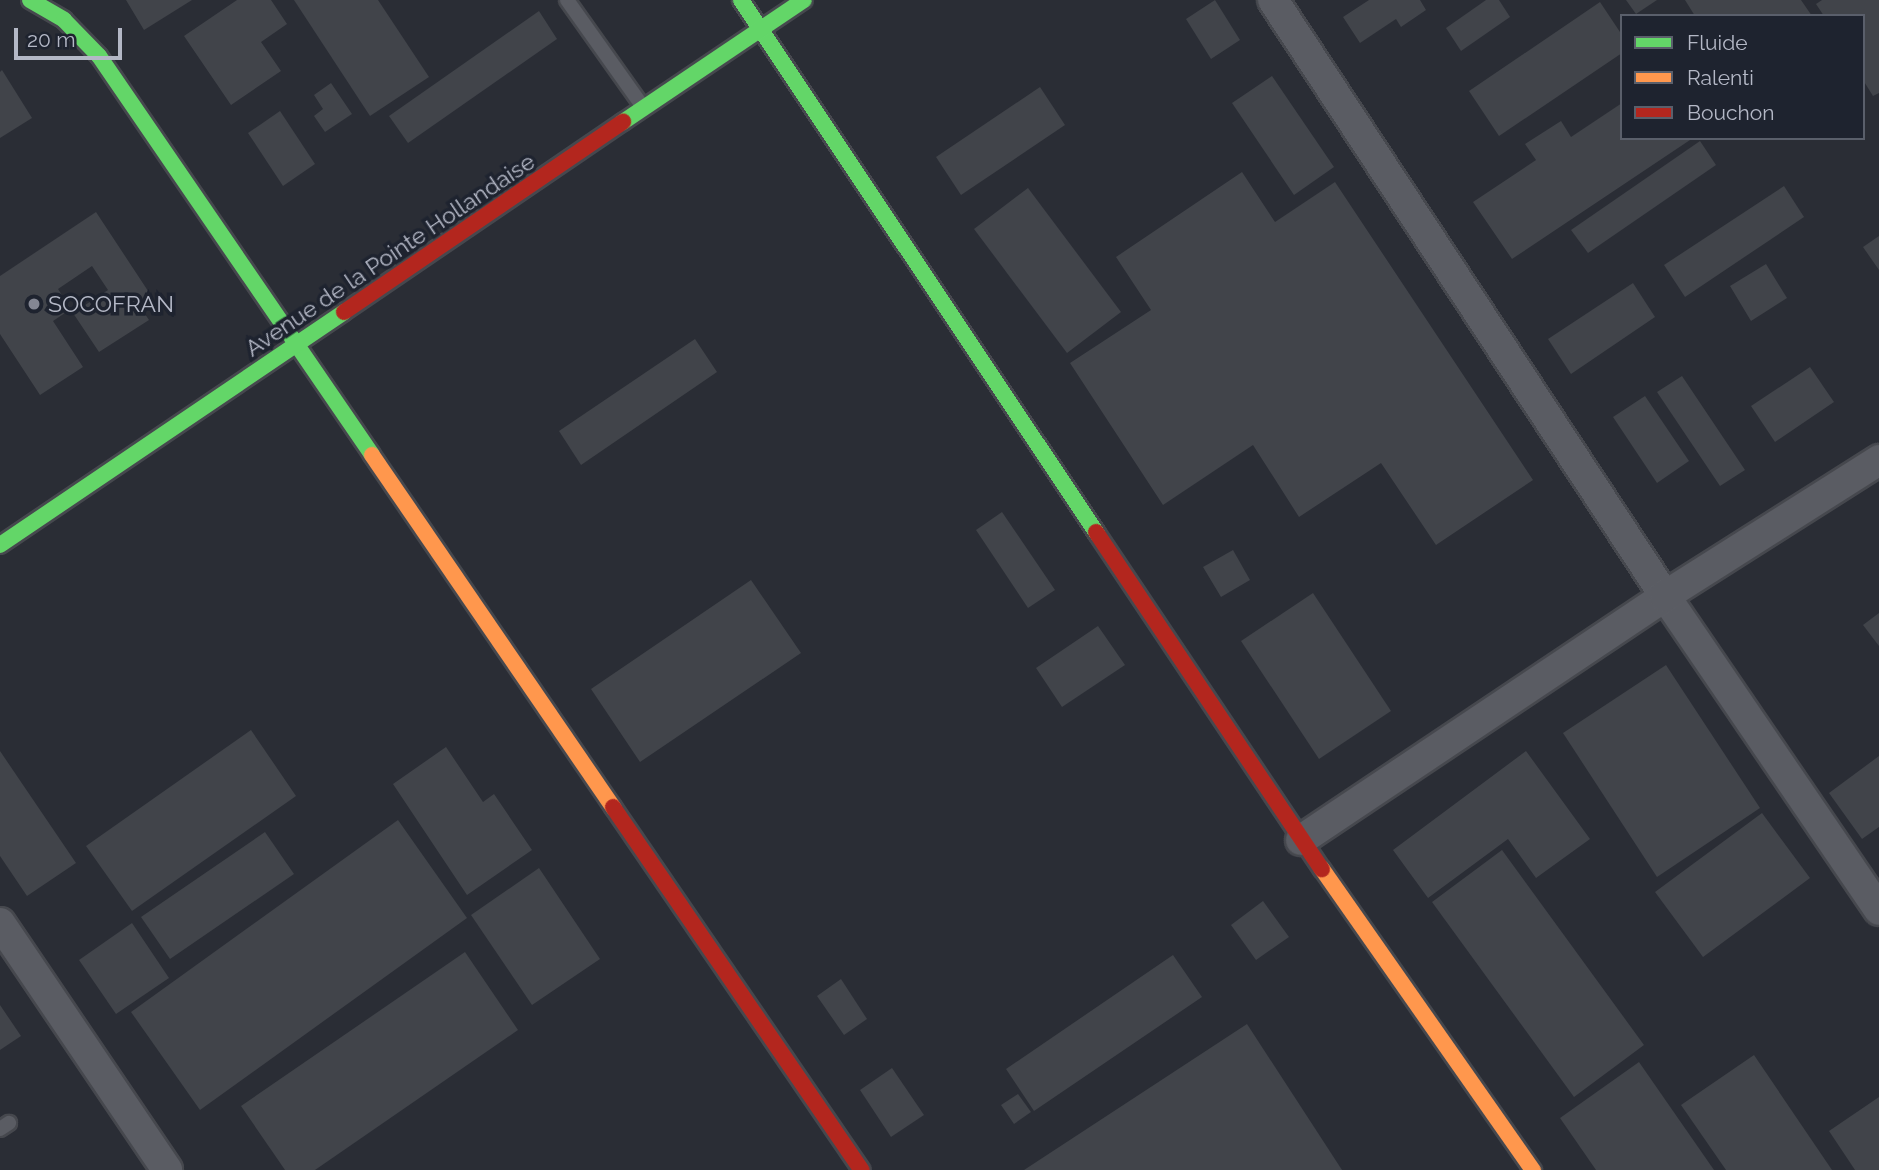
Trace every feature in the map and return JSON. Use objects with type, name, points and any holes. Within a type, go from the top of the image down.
[{"type":"street","points":[[30,0],[64,20],[99,56],[862,1170]]},
{"type":"street","points":[[741,0],[1301,840],[1533,1170]]},
{"type":"street","name":"Avenue de la Pointe Hollandaise","points":[[0,545],[299,345],[804,0]]},
{"type":"street","points":[[1273,0],[1665,596],[1879,910]]},
{"type":"street","points":[[1301,840],[1665,596],[1879,460]]},
{"type":"street","points":[[0,923],[167,1170]]},
{"type":"lane","points":[[567,0],[645,109]]},
{"type":"building","points":[[126,0],[192,0],[144,30]]},
{"type":"building","points":[[237,0],[271,0],[287,24],[261,42],[281,71],[231,105],[184,36]]},
{"type":"building","points":[[294,0],[378,0],[429,77],[370,116]]},
{"type":"building","points":[[1215,0],[1240,40],[1211,59],[1186,19]]},
{"type":"building","points":[[1369,0],[1420,0],[1426,10],[1401,27],[1396,19],[1360,43],[1343,17]]},
{"type":"building","points":[[1486,0],[1499,0],[1510,17],[1461,51],[1446,28]]},
{"type":"building","points":[[1626,0],[1657,0],[1636,14]]},
{"type":"building","points":[[1685,0],[1801,0],[1811,14],[1694,14]]},
{"type":"building","points":[[1822,0],[1879,0],[1879,93],[1873,96],[1865,83],[1865,14],[1823,14],[1816,4]]},
{"type":"building","points":[[1600,2],[1620,32],[1620,54],[1499,136],[1469,91]]},
{"type":"building","points":[[539,11],[557,39],[408,143],[389,116]]},
{"type":"building","points":[[2,70],[32,118],[0,138],[0,72]]},
{"type":"building","points":[[1272,76],[1334,167],[1294,195],[1232,103]]},
{"type":"building","points":[[331,83],[352,114],[325,132],[314,116],[323,109],[314,95]]},
{"type":"building","points":[[1040,87],[1065,125],[961,195],[936,157]]},
{"type":"building","points":[[1620,104],[1620,140],[1690,140],[1512,259],[1473,202],[1536,160],[1525,144],[1561,121],[1571,137]]},
{"type":"building","points":[[280,111],[315,164],[283,186],[248,133]]},
{"type":"building","points":[[1700,141],[1716,165],[1588,253],[1571,230]]},
{"type":"building","points":[[1242,172],[1275,222],[1335,182],[1533,480],[1436,545],[1381,463],[1299,517],[1253,445],[1163,505],[1070,363],[1151,310],[1116,257]]},
{"type":"building","points":[[1784,186],[1804,217],[1685,297],[1664,265]]},
{"type":"building","points":[[1028,188],[1121,312],[1067,353],[974,229]]},
{"type":"building","name":"SOCOFRAN","points":[[96,212],[154,300],[141,308],[149,320],[99,352],[73,313],[108,290],[92,266],[58,289],[71,309],[53,321],[83,367],[40,395],[0,334],[0,276]]},
{"type":"building","points":[[1879,236],[1879,270],[1863,247]]},
{"type":"building","points":[[1766,264],[1787,298],[1751,321],[1730,286]]},
{"type":"building","points":[[1633,283],[1655,317],[1571,374],[1548,339]]},
{"type":"building","points":[[695,339],[717,372],[581,465],[559,431]]},
{"type":"building","points":[[1810,367],[1834,402],[1775,442],[1751,406]]},
{"type":"building","points":[[1682,376],[1745,470],[1720,486],[1657,392]]},
{"type":"building","points":[[1645,396],[1689,461],[1657,483],[1613,417]]},
{"type":"building","points":[[1002,512],[1055,590],[1028,608],[976,530]]},
{"type":"building","points":[[1233,550],[1250,580],[1221,597],[1203,567]]},
{"type":"building","points":[[751,580],[801,653],[640,762],[591,689]]},
{"type":"building","points":[[1313,593],[1391,711],[1319,759],[1241,641]]},
{"type":"building","points":[[1879,613],[1879,646],[1863,625]]},
{"type":"building","points":[[1098,626],[1125,665],[1062,707],[1036,668]]},
{"type":"building","points":[[1666,665],[1760,808],[1657,877],[1563,733]]},
{"type":"building","points":[[251,730],[296,796],[132,911],[86,846]]},
{"type":"building","points":[[446,747],[483,802],[494,794],[532,850],[467,895],[393,784]]},
{"type":"building","points":[[0,751],[76,863],[27,896],[0,856]]},
{"type":"building","points":[[1526,751],[1590,839],[1536,878],[1508,839],[1428,898],[1393,850]]},
{"type":"building","points":[[1879,756],[1879,827],[1862,839],[1829,793]]},
{"type":"building","points":[[1762,813],[1810,878],[1703,957],[1655,892]]},
{"type":"building","points":[[398,820],[467,918],[200,1110],[131,1012]]},
{"type":"building","points":[[265,832],[294,874],[170,959],[141,917]]},
{"type":"building","points":[[1502,850],[1644,1045],[1574,1097],[1432,902]]},
{"type":"building","points":[[539,868],[600,959],[532,1005],[471,915]]},
{"type":"building","points":[[1263,901],[1289,937],[1256,960],[1231,925]]},
{"type":"building","points":[[132,923],[169,978],[116,1014],[79,960]]},
{"type":"building","points":[[465,952],[518,1030],[315,1170],[285,1170],[241,1106]]},
{"type":"building","points":[[1173,955],[1202,997],[1034,1111],[1006,1069]]},
{"type":"building","points":[[841,979],[867,1019],[844,1035],[817,996]]},
{"type":"building","points":[[0,1005],[21,1036],[0,1050]]},
{"type":"building","points":[[1247,1024],[1342,1170],[1024,1170]]},
{"type":"building","points":[[1754,1055],[1832,1170],[1726,1170],[1681,1105]]},
{"type":"building","points":[[1639,1062],[1714,1170],[1596,1170],[1560,1118]]},
{"type":"building","points":[[892,1068],[924,1115],[891,1137],[860,1090]]},
{"type":"building","points":[[1018,1094],[1031,1112],[1014,1124],[1001,1105]]},
{"type":"building","points":[[1879,1097],[1879,1170],[1855,1170],[1829,1131]]},
{"type":"traffic: fast","points":[[30,0],[64,20],[99,56],[372,455]]},
{"type":"traffic: fast","points":[[741,0],[1096,532]]},
{"type":"traffic: fast","points":[[623,122],[804,0]]},
{"type":"traffic: fast","points":[[0,545],[344,312]]},
{"type":"traffic: slow","points":[[372,455],[613,807]]},
{"type":"traffic: slow","points":[[1322,869],[1533,1170]]},
{"type":"traffic: jam","points":[[344,312],[623,122]]},
{"type":"traffic: jam","points":[[1096,532],[1322,869]]},
{"type":"traffic: jam","points":[[613,807],[862,1170]]},
{"type":"place","name":"SOCOFRAN","points":[[34,304]]}]
